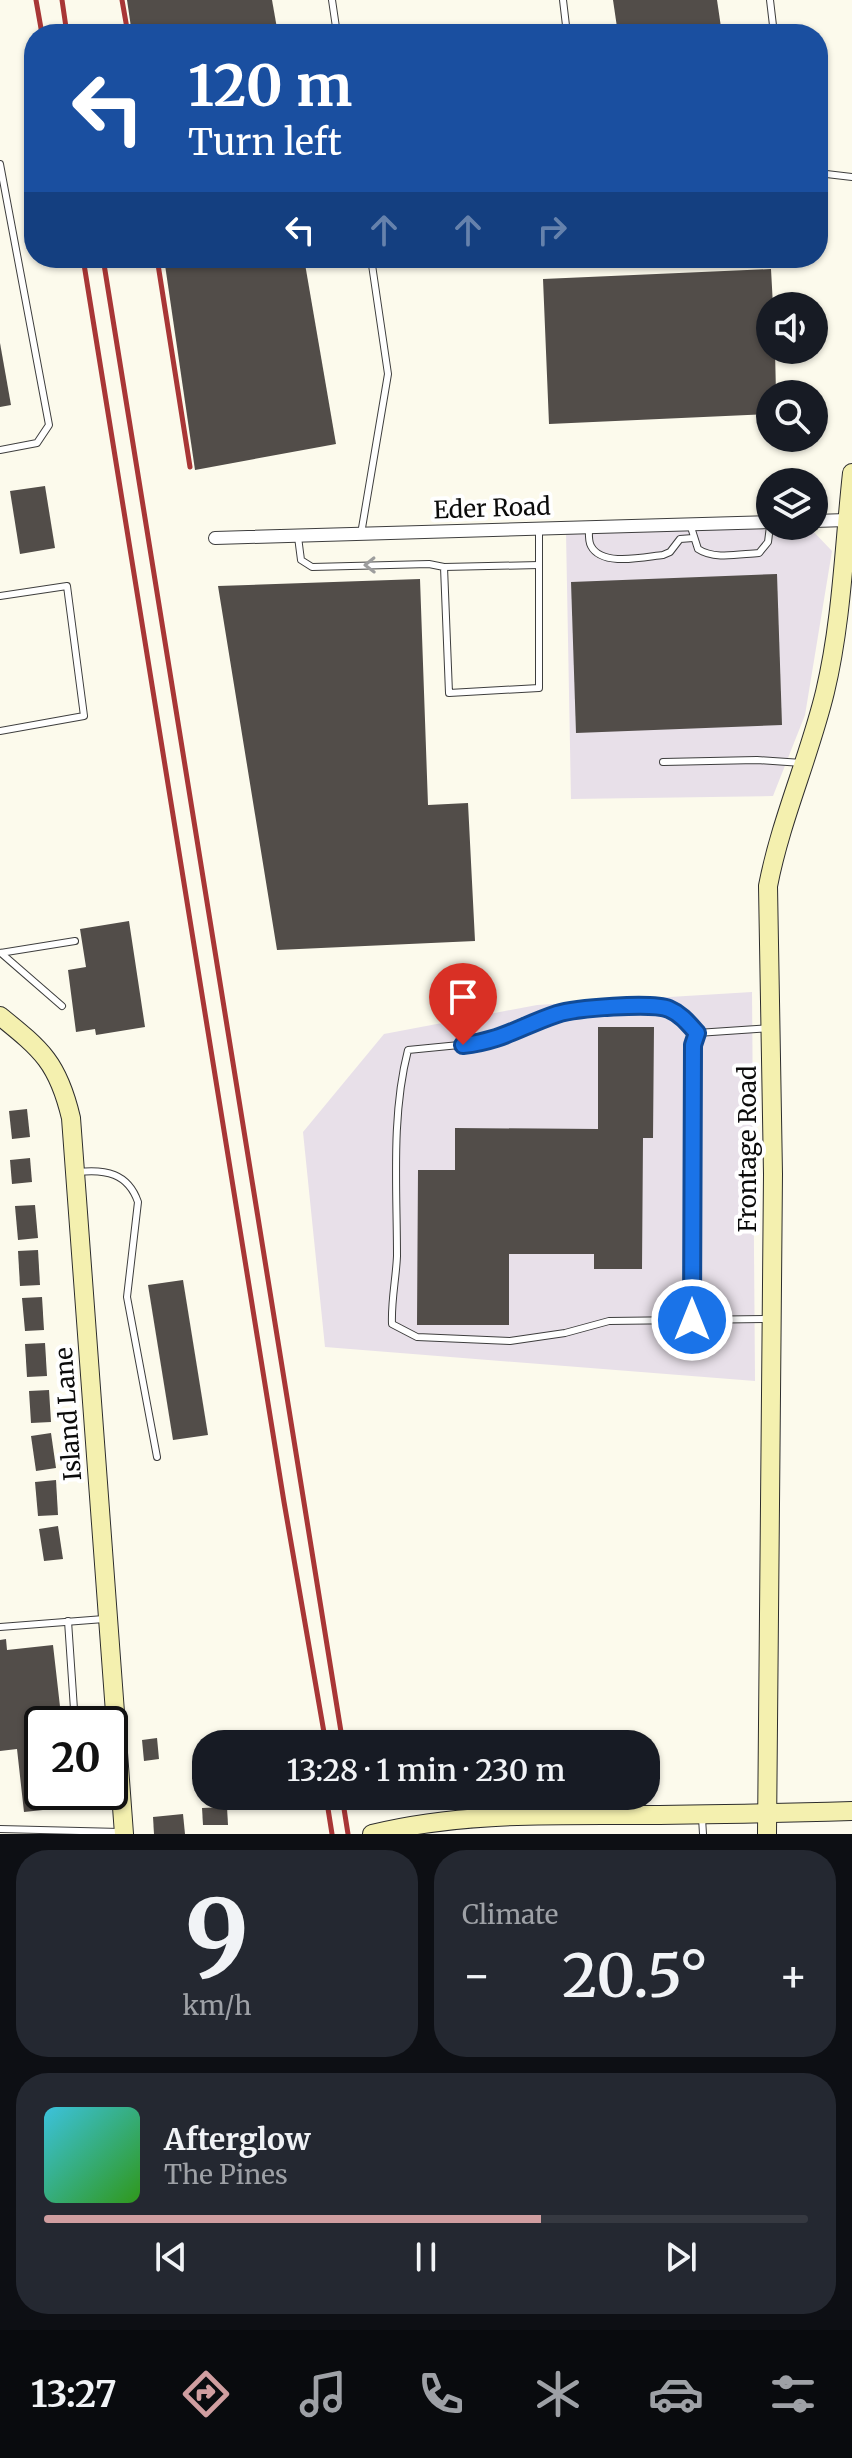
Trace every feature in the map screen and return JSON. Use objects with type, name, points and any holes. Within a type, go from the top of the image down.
[{"type":"street","name":"Frontage Road","points":[[767,1834],[773,1174],[768,886],[775,852],[826,689],[852,473]]},
{"type":"street","points":[[828,521],[847,520]]},
{"type":"street","name":"Eder Road","points":[[215,538],[589,527],[692,531],[756,525]]},
{"type":"street","name":"Island Lane","points":[[0,1016],[42,1051],[63,1087],[71,1118],[124,1833]]},
{"type":"street","points":[[372,1834],[434,1821],[531,1815],[703,1825],[765,1814],[852,1811]]},
{"type":"lane","points":[[332,0],[336,24]]},
{"type":"lane","points":[[563,0],[566,24]]},
{"type":"lane","points":[[770,0],[773,24]]},
{"type":"lane","points":[[0,164],[49,425],[37,443],[0,450]]},
{"type":"lane","points":[[828,174],[852,177]]},
{"type":"lane","points":[[361,534],[388,374],[372,268]]},
{"type":"lane","points":[[589,527],[591,547],[608,558],[663,555],[692,531],[698,549],[704,553],[759,553],[768,540]]},
{"type":"lane","points":[[444,567],[449,693],[539,688],[539,529]]},
{"type":"lane","points":[[298,535],[301,560],[312,567],[539,565]]},
{"type":"lane","points":[[0,596],[67,586],[84,716],[0,731]]},
{"type":"lane","points":[[663,762],[757,760],[802,763]]},
{"type":"lane","points":[[0,953],[75,941]]},
{"type":"lane","points":[[0,953],[62,1006]]},
{"type":"lane","points":[[770,1319],[609,1321],[565,1333],[510,1341],[417,1337],[392,1324],[391,1297],[397,1267],[398,1123],[402,1073],[408,1050],[490,1042],[560,1013],[647,1005],[668,1008],[677,1013],[697,1033],[771,1028]]},
{"type":"lane","points":[[692,1320],[693,1045],[697,1033]]},
{"type":"lane","points":[[74,1173],[97,1170],[117,1175],[134,1192],[138,1202],[127,1297],[157,1457]]},
{"type":"lane","points":[[0,1627],[107,1619]]},
{"type":"lane","points":[[68,1621],[74,1706]]},
{"type":"lane","points":[[0,1829],[124,1833]]},
{"type":"shaded area","points":[[756,529],[756,540],[821,540],[832,551],[805,715],[773,796],[571,799],[566,532]]},
{"type":"shaded area","points":[[752,992],[755,1381],[325,1347],[303,1132],[384,1034],[537,1005]]},
{"type":"building","points":[[127,0],[272,0],[276,24],[131,24]]},
{"type":"building","points":[[613,0],[717,0],[721,24],[617,24]]},
{"type":"building","points":[[165,268],[306,268],[336,444],[195,470]]},
{"type":"building","points":[[771,269],[772,292],[756,292],[756,364],[775,364],[776,380],[756,380],[756,415],[549,424],[543,279]]},
{"type":"building","points":[[0,343],[11,405],[0,407]]},
{"type":"building","points":[[45,486],[55,548],[20,554],[10,491]]},
{"type":"building","points":[[777,574],[782,725],[576,733],[571,582]]},
{"type":"building","points":[[420,579],[428,805],[468,803],[475,941],[277,950],[218,586]]},
{"type":"building","points":[[129,921],[145,1027],[96,1035],[95,1029],[76,1032],[68,970],[86,967],[80,929]]},
{"type":"building","points":[[598,1027],[654,1027],[653,1138],[643,1138],[642,1269],[594,1269],[594,1254],[509,1254],[509,1325],[417,1325],[418,1170],[455,1170],[455,1128],[598,1129]]},
{"type":"building","points":[[27,1109],[30,1137],[12,1139],[9,1111]]},
{"type":"building","points":[[30,1158],[32,1182],[12,1184],[10,1160]]},
{"type":"building","points":[[35,1205],[38,1238],[18,1240],[15,1206]]},
{"type":"building","points":[[38,1250],[40,1285],[20,1286],[18,1251]]},
{"type":"building","points":[[183,1280],[208,1435],[173,1440],[148,1285]]},
{"type":"building","points":[[42,1297],[44,1330],[25,1331],[22,1298]]},
{"type":"building","points":[[45,1343],[47,1376],[27,1377],[25,1344]]},
{"type":"building","points":[[49,1390],[51,1422],[31,1423],[29,1391]]},
{"type":"building","points":[[51,1433],[56,1468],[36,1471],[31,1436]]},
{"type":"building","points":[[56,1480],[58,1515],[38,1516],[35,1482]]},
{"type":"building","points":[[58,1526],[63,1559],[44,1561],[39,1529]]},
{"type":"building","points":[[6,1639],[7,1650],[53,1645],[60,1706],[24,1706],[24,1810],[43,1810],[24,1812],[17,1749],[0,1751],[0,1640]]},
{"type":"building","points":[[157,1738],[159,1759],[144,1761],[142,1740]]},
{"type":"building","points":[[202,1810],[227,1810],[228,1825],[203,1825]]},
{"type":"building","points":[[183,1814],[185,1834],[154,1834],[153,1817]]},
{"type":"railway","points":[[36,0],[40,24]]},
{"type":"railway","points":[[62,0],[66,24]]},
{"type":"railway","points":[[122,0],[126,24]]},
{"type":"railway","points":[[85,268],[324,1730]]},
{"type":"railway","points":[[105,268],[341,1730]]},
{"type":"railway","points":[[159,268],[190,467]]},
{"type":"railway","points":[[328,1810],[332,1834]]},
{"type":"railway","points":[[344,1810],[348,1834]]},
{"type":"route","points":[[463,1045],[490,1042],[560,1013],[647,1005],[658,1005],[677,1013],[697,1033],[693,1045],[692,1320]]}]
